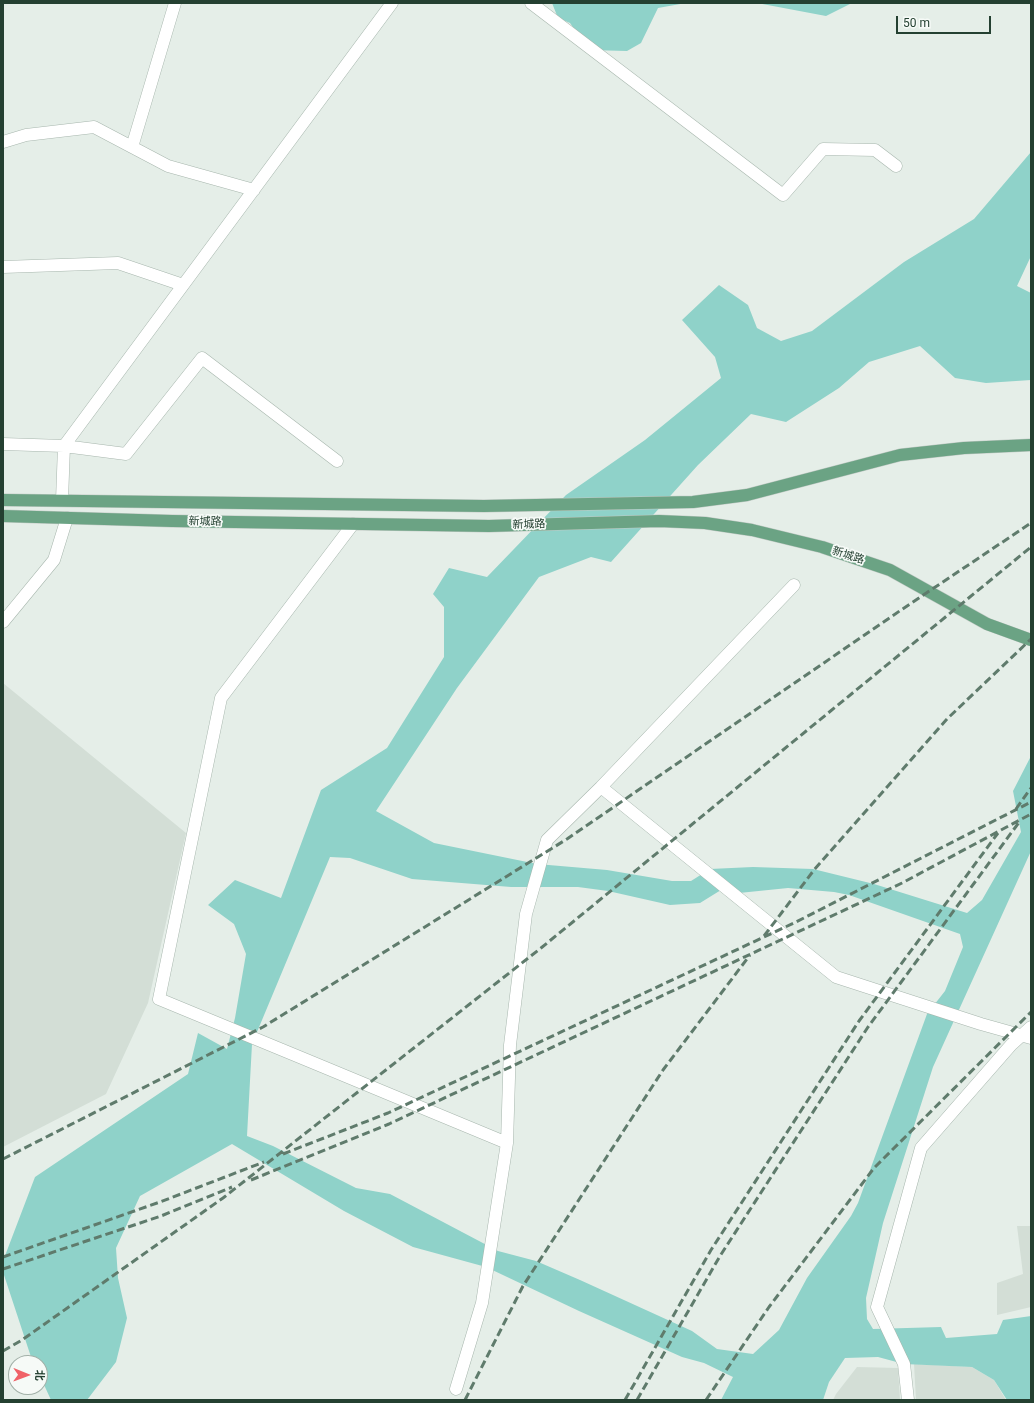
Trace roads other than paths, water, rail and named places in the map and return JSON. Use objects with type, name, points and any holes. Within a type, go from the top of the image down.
[{"type":"main road","name":"新城路","points":[[3,500],[484,506],[693,502],[747,495],[900,455],[964,448],[1031,445]]},
{"type":"main road","name":"新城路","points":[[3,516],[172,521],[489,526],[650,522],[705,523],[744,529],[822,547],[890,570],[987,624],[1031,640]]},
{"type":"street","points":[[132,147],[175,3]]},
{"type":"street","points":[[62,500],[64,446],[392,3]]},
{"type":"street","points":[[531,3],[783,195],[823,149],[875,150],[896,166]]},
{"type":"street","points":[[3,142],[26,135],[94,127],[168,166],[254,190]]},
{"type":"street","points":[[3,267],[118,263],[183,286]]},
{"type":"street","points":[[3,444],[64,446],[126,454],[202,358],[337,461]]},
{"type":"street","points":[[3,622],[54,560],[67,518]]},
{"type":"street","points":[[353,524],[221,698],[159,999],[507,1143]]},
{"type":"street","points":[[456,1389],[482,1303],[507,1143],[510,1045],[526,914],[547,840],[601,787],[794,584]]},
{"type":"street","points":[[601,787],[836,977],[1026,1037]]},
{"type":"street","points":[[908,1400],[904,1364],[877,1306],[921,1148],[1026,1037],[1031,1027]]},
{"type":"water","points":[[552,3],[686,3],[658,8],[641,43],[627,51],[589,50],[570,23],[558,18]]},
{"type":"water","points":[[757,3],[852,3],[826,16]]},
{"type":"water","points":[[1031,152],[1031,256],[1017,286],[1031,293],[1031,380],[986,383],[955,378],[920,346],[869,362],[839,388],[786,422],[751,414],[698,465],[611,562],[591,557],[539,577],[457,688],[376,811],[434,843],[537,864],[607,870],[672,881],[691,881],[710,869],[753,867],[813,869],[874,884],[967,913],[982,900],[1021,832],[1013,791],[1031,756],[1031,851],[933,1067],[883,1223],[866,1298],[867,1319],[873,1329],[941,1327],[946,1338],[997,1334],[1003,1320],[1031,1316],[1031,1400],[1007,1400],[994,1380],[972,1367],[904,1364],[878,1357],[845,1358],[829,1382],[823,1400],[721,1400],[733,1377],[704,1363],[682,1357],[486,1267],[413,1247],[344,1211],[232,1144],[140,1196],[116,1248],[118,1278],[127,1318],[116,1362],[87,1400],[51,1400],[48,1393],[48,1355],[30,1355],[3,1272],[3,1261],[35,1177],[188,1074],[198,1033],[227,1049],[235,1018],[246,954],[234,924],[208,905],[235,880],[281,898],[321,790],[387,748],[444,657],[444,607],[433,594],[449,568],[487,577],[566,495],[645,440],[721,378],[715,357],[682,320],[719,285],[748,305],[757,328],[781,341],[812,331],[904,262],[974,219]],"holes":[[[330,857],[350,858],[412,879],[511,887],[578,887],[608,891],[670,905],[700,903],[721,890],[739,893],[788,888],[834,892],[849,895],[960,934],[963,947],[945,991],[927,1014],[858,1203],[851,1216],[807,1278],[779,1330],[753,1354],[717,1349],[692,1331],[580,1280],[536,1261],[498,1251],[390,1194],[356,1188],[273,1146],[247,1136],[252,1044]]]},
{"type":"railway","points":[[3,1159],[263,1027],[567,839],[901,610],[1031,523]]},
{"type":"railway","points":[[3,1351],[22,1340],[223,1198],[541,948],[1031,547]]},
{"type":"railway","points":[[764,936],[814,870],[947,719],[1031,639]]},
{"type":"railway","points":[[1016,809],[1031,788]]},
{"type":"railway","points":[[283,1154],[388,1113],[796,922],[1031,802]]},
{"type":"railway","points":[[251,1180],[389,1124],[902,883],[1031,814]]},
{"type":"railway","points":[[637,1400],[720,1256],[868,1027],[1020,821]]},
{"type":"railway","points":[[625,1400],[711,1250],[859,1021],[998,833]]},
{"type":"railway","points":[[465,1400],[523,1286],[663,1070],[750,955]]},
{"type":"railway","points":[[706,1400],[769,1307],[874,1168],[1031,1012]]},
{"type":"railway","points":[[3,1257],[160,1202],[264,1162]]},
{"type":"railway","points":[[3,1269],[161,1216],[232,1187]]}]
